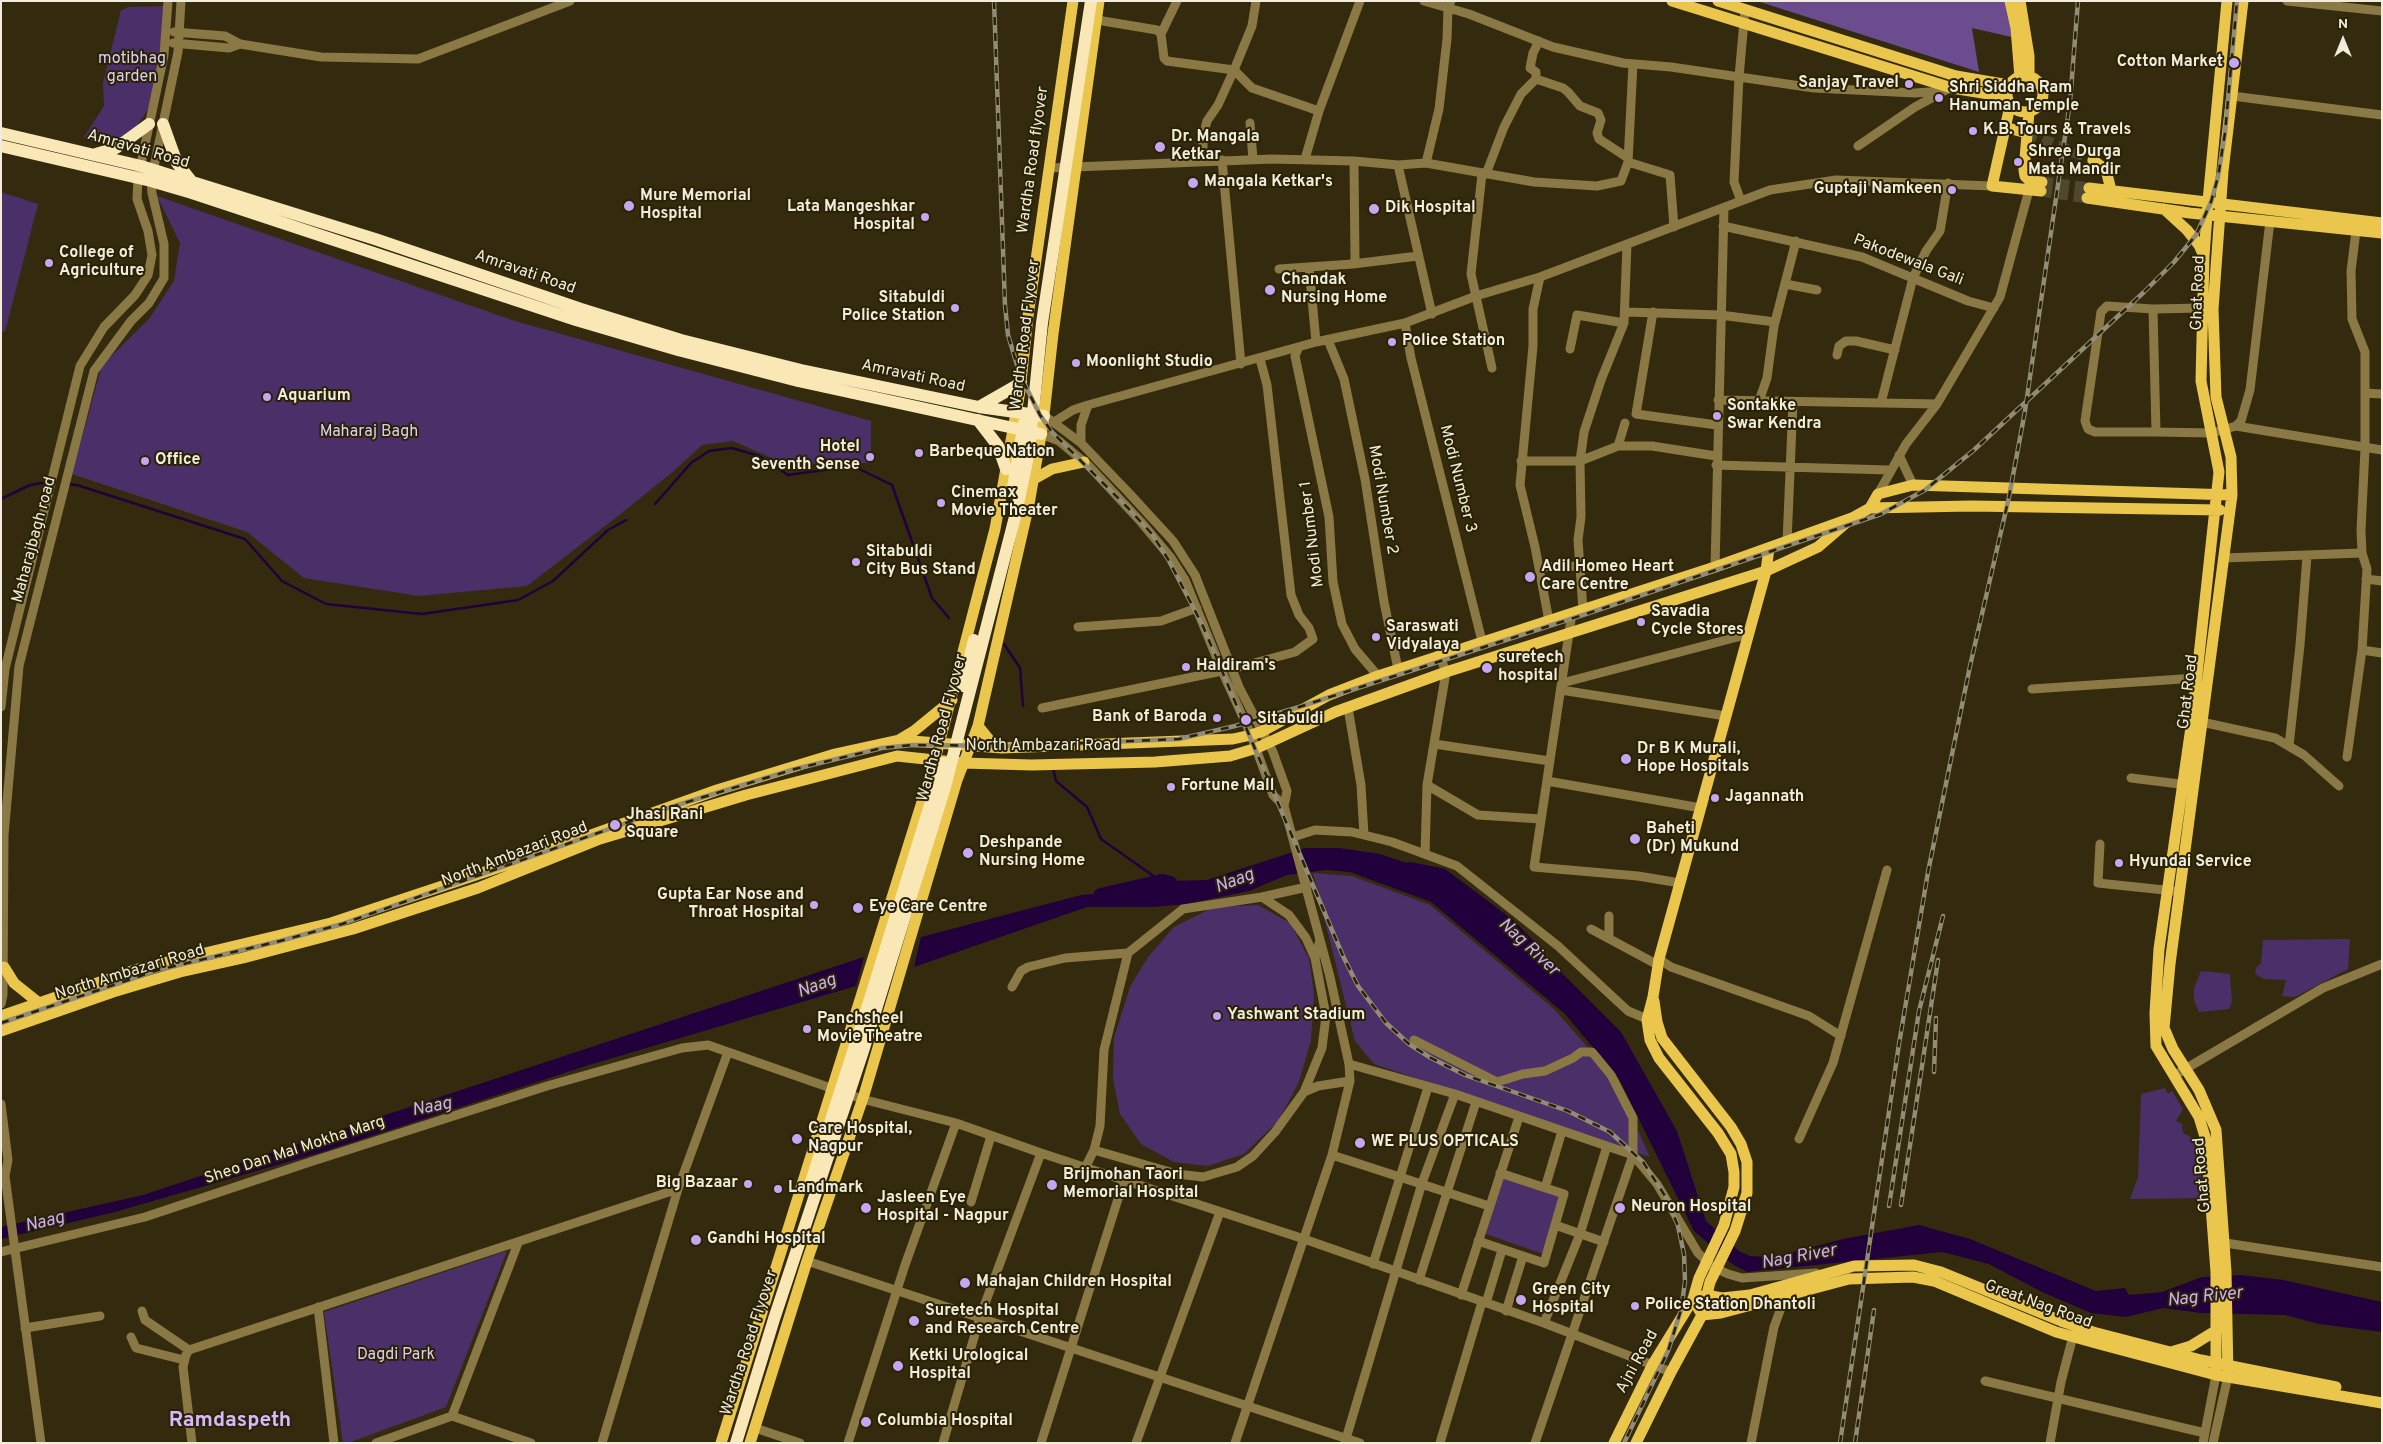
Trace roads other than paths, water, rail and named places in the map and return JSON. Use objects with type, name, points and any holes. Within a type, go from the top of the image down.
[{"type":"highway","name":"Wardha Road Flyover","points":[[728,1443],[942,767],[1011,497],[1023,428],[1040,289],[1082,1]]},
{"type":"highway","name":"Wardha Road Flyover","points":[[736,1443],[774,1319],[863,1051],[945,787],[1016,513],[1029,452],[1042,323],[1091,1]]},
{"type":"highway","points":[[96,154],[116,148],[149,124]]},
{"type":"highway","points":[[163,124],[177,163],[192,182]]},
{"type":"highway","name":"Amravati Road","points":[[1,133],[96,154],[146,174],[384,256],[576,320],[678,350],[798,381],[978,414],[1016,413],[1046,424]]},
{"type":"highway","name":"Amravati Road","points":[[1,146],[192,182],[387,243],[581,310],[681,340],[978,414],[1014,427],[1046,424]]},
{"type":"highway","points":[[384,256],[387,243]]},
{"type":"highway","points":[[1006,469],[998,446],[978,414],[1021,383]]},
{"type":"main road","name":"Wardha Road flyover","points":[[721,1443],[834,1089],[935,761],[995,529],[1021,383],[1073,1]]},
{"type":"main road","points":[[750,1443],[807,1261],[862,1099],[957,780],[969,744],[978,726],[1046,424],[1053,334],[1099,1]]},
{"type":"main road","points":[[1672,1],[1951,85],[2009,96],[2018,112],[2029,112],[2039,106],[2043,95],[2039,84],[2023,74],[2010,1]]},
{"type":"main road","points":[[1718,1],[1951,85]]},
{"type":"main road","points":[[2020,1],[2028,49],[2023,74],[2009,96],[1992,186],[2029,185],[2042,187]]},
{"type":"main road","name":"Ghat Road","points":[[2222,1370],[2216,1130],[2199,1090],[2173,1049],[2164,1028],[2174,891],[2187,785],[2224,558],[2232,495],[2231,457],[2218,431],[2201,381],[2204,256],[2227,1]]},
{"type":"main road","name":"Ghat Road","points":[[2197,721],[2197,678],[2219,472],[2213,364],[2219,215],[2243,1]]},
{"type":"main road","points":[[2225,30],[2240,32]]},
{"type":"main road","points":[[2221,75],[2235,75]]},
{"type":"main road","points":[[2029,112],[2024,170],[2029,185]]},
{"type":"main road","points":[[2004,127],[2027,133]]},
{"type":"main road","points":[[2093,160],[2106,170],[2111,190]]},
{"type":"main road","points":[[2382,223],[2324,222],[2270,221],[2164,209],[2088,193],[2111,190],[2220,202],[2324,222],[2356,231],[2382,233]]},
{"type":"main road","points":[[2164,209],[2200,245],[2204,256]]},
{"type":"main road","points":[[1034,479],[1052,469],[1084,462]]},
{"type":"main road","points":[[2199,494],[2219,472]]},
{"type":"main road","points":[[1870,508],[1878,494],[1913,486],[2232,495]]},
{"type":"main road","points":[[1852,518],[1870,508],[2193,508],[2229,511]]},
{"type":"main road","points":[[2193,508],[2213,525]]},
{"type":"main road","name":"North Ambazari Road","points":[[1,1016],[138,969],[331,923],[527,858],[717,790],[835,754],[899,740],[969,744],[995,748],[1233,739],[1252,735],[1263,731],[1329,695],[1398,668],[1715,567],[1852,518]]},
{"type":"main road","name":"North Ambazari Road","points":[[1,1031],[113,992],[180,972],[243,958],[353,929],[478,888],[600,840],[722,803],[897,756],[963,764],[1032,765],[1155,762],[1230,756],[1269,744],[1348,708],[1446,672],[1766,572],[1818,547],[1852,518]]},
{"type":"main road","points":[[1636,1443],[1702,1315],[1706,1295],[1705,1280],[1724,1225],[1734,1187],[1731,1154],[1718,1133],[1659,1058],[1650,1040],[1658,962],[1766,572],[1769,548]]},
{"type":"main road","points":[[899,740],[914,731],[952,700]]},
{"type":"main road","points":[[978,726],[995,748]]},
{"type":"main road","points":[[957,780],[987,764]]},
{"type":"main road","points":[[717,790],[722,803]]},
{"type":"main road","name":"Ghat Road","points":[[2174,891],[2159,949],[2155,1013],[2156,1046],[2175,1075],[2198,1117],[2206,1140],[2219,1242]]},
{"type":"main road","points":[[4,967],[14,983],[39,1003]]},
{"type":"main road","points":[[1652,1021],[1672,1054],[1731,1127],[1741,1144],[1747,1162],[1747,1193],[1736,1231],[1705,1280]]},
{"type":"main road","name":"Great Nag Road","points":[[1706,1295],[1722,1298],[1750,1294],[1854,1266],[1914,1265],[1941,1272],[2069,1323],[2170,1352],[2222,1370],[2382,1395]]},
{"type":"main road","name":"Great Nag Road","points":[[1702,1315],[1721,1313],[1849,1279],[1913,1277],[1934,1281],[2056,1332],[2222,1370],[2382,1403]]},
{"type":"main road","name":"Ajni Road","points":[[1614,1443],[1653,1364],[1705,1280]]},
{"type":"main road","points":[[1702,1315],[1693,1300],[1706,1295]]},
{"type":"main road","points":[[2170,1352],[2191,1346],[2221,1325]]},
{"type":"street","points":[[146,174],[149,124],[165,42],[168,1]]},
{"type":"street","points":[[146,174],[163,124],[179,43],[181,1]]},
{"type":"street","points":[[166,32],[225,36],[240,44],[321,57],[418,59],[570,1]]},
{"type":"street","points":[[1177,1],[1161,34],[1164,58],[1167,61],[1234,70],[1252,88],[1319,111]]},
{"type":"street","points":[[1203,161],[1203,136],[1207,121],[1218,105],[1252,26],[1256,1]]},
{"type":"street","points":[[1306,160],[1319,111],[1360,1]]},
{"type":"street","points":[[1424,1],[1450,5],[1553,47],[1633,64],[1814,88],[1915,93],[1951,85]]},
{"type":"street","points":[[2287,1],[2382,12]]},
{"type":"street","points":[[1426,163],[1439,110],[1450,5]]},
{"type":"street","points":[[1741,201],[1734,182],[1739,77],[1745,10]]},
{"type":"street","points":[[1097,20],[1157,30],[1161,34]]},
{"type":"street","points":[[1492,368],[1471,274],[1484,174],[1504,126],[1521,94],[1536,79],[1536,72],[1530,68],[1532,53],[1539,41]]},
{"type":"street","points":[[165,42],[229,48],[240,44]]},
{"type":"street","points":[[1050,168],[1253,159],[1354,161],[1398,165],[1426,163],[1534,182],[1597,186],[1621,181],[1628,160],[1633,64]]},
{"type":"street","points":[[1536,79],[1563,88],[1580,106],[1598,113],[1601,120],[1597,133],[1598,139],[1628,160],[1670,175],[1674,226]]},
{"type":"street","points":[[1858,146],[1951,85]]},
{"type":"street","points":[[2232,96],[2382,115]]},
{"type":"street","points":[[1250,123],[1253,159]]},
{"type":"street","points":[[1222,160],[1241,364]]},
{"type":"street","points":[[1353,264],[1356,258],[1354,161]]},
{"type":"street","points":[[1398,165],[1432,314]]},
{"type":"street","name":"Maharajbagh road","points":[[1,706],[5,669],[80,366],[104,327],[135,295],[148,275],[152,255],[148,231],[137,199],[146,174]]},
{"type":"street","name":"Maharajbagh road","points":[[1,1004],[4,967],[4,835],[19,666],[94,371],[131,321],[149,303],[164,278],[164,244],[146,174]]},
{"type":"street","points":[[1046,424],[1072,410],[1088,405],[1298,349],[1316,342],[1405,324],[1476,296],[1540,277],[1770,190],[1836,180],[1992,186]]},
{"type":"street","points":[[1881,403],[1913,278],[1926,251],[1940,231],[1948,183]]},
{"type":"street","points":[[1878,494],[1889,470],[1937,404],[2000,297],[2029,185]]},
{"type":"street","points":[[1715,567],[1716,461],[1724,208]]},
{"type":"street","points":[[2236,426],[2241,421],[2250,390],[2270,221]]},
{"type":"street","name":"Pakodewala Gali","points":[[1723,226],[1796,240],[1862,257],[1968,301],[1994,308]]},
{"type":"street","points":[[2347,757],[2362,650],[2367,569],[2362,553],[2365,352],[2352,319],[2351,271],[2356,231]]},
{"type":"street","points":[[1760,401],[1766,378],[1775,322],[1796,240]]},
{"type":"street","points":[[1627,244],[1626,312],[1624,324],[1601,380],[1584,432],[1580,461],[1581,517],[1578,540],[1580,566],[1577,611],[1569,633],[1534,867],[1638,876],[1680,883]]},
{"type":"street","points":[[1279,269],[1353,264],[1418,256]]},
{"type":"street","points":[[1309,267],[1316,342]]},
{"type":"street","points":[[1540,277],[1533,309],[1533,346],[1520,485],[1539,566],[1549,621]]},
{"type":"street","points":[[1785,284],[1816,290]]},
{"type":"street","points":[[2202,308],[2153,309],[2106,306],[2101,312],[2085,421],[2088,429],[2095,432],[2218,431],[2236,426],[2365,449],[2382,450]]},
{"type":"street","points":[[2153,309],[2156,432]]},
{"type":"street","points":[[1626,312],[1720,315],[1775,322]]},
{"type":"street","points":[[1654,312],[1636,414],[1717,425]]},
{"type":"street","points":[[1570,349],[1577,315],[1624,324]]},
{"type":"street","name":"Modi Number 3","points":[[1405,324],[1411,358],[1482,640]]},
{"type":"street","name":"Modi Number 2","points":[[1328,340],[1344,379],[1364,479],[1384,602],[1398,668]]},
{"type":"street","points":[[1837,355],[1839,346],[1846,341],[1856,340],[1895,350]]},
{"type":"street","name":"Modi Number 1","points":[[1298,349],[1295,356],[1328,508],[1333,582],[1342,624],[1356,649],[1378,676]]},
{"type":"street","points":[[1232,668],[1295,652],[1314,639],[1290,595],[1267,386],[1260,359]]},
{"type":"street","points":[[2365,393],[2382,394]]},
{"type":"street","points":[[1718,400],[1937,404]]},
{"type":"street","points":[[1787,542],[1793,402]]},
{"type":"street","points":[[1081,443],[1081,425],[1088,405]]},
{"type":"street","points":[[1046,424],[1081,443],[1173,541],[1194,575],[1232,668],[1269,744],[1287,791],[1284,806],[1320,939],[1349,1064],[1350,1081],[1332,1155],[1234,1443]]},
{"type":"street","points":[[1046,424],[1059,441],[1084,462],[1141,522],[1171,558],[1185,580],[1222,671],[1252,735],[1273,795],[1284,806]]},
{"type":"street","points":[[1618,446],[1625,424]]},
{"type":"street","points":[[1521,461],[1580,461],[1618,446],[1652,446],[1716,461],[1790,467],[1889,470]]},
{"type":"street","points":[[1899,455],[1913,486]]},
{"type":"street","points":[[2224,558],[2362,553]]},
{"type":"street","points":[[2289,746],[2307,556]]},
{"type":"street","points":[[1539,566],[1580,566]]},
{"type":"street","points":[[2366,579],[2382,580]]},
{"type":"street","points":[[1078,627],[1162,621],[1197,608]]},
{"type":"street","points":[[1561,687],[1749,634]]},
{"type":"street","points":[[2362,650],[2382,653]]},
{"type":"street","points":[[1425,854],[1428,785],[1446,672],[1439,654]]},
{"type":"street","points":[[1042,708],[1222,671]]},
{"type":"street","points":[[2032,689],[2197,678]]},
{"type":"street","points":[[1561,687],[1726,716]]},
{"type":"street","points":[[1348,708],[1361,785],[1364,835]]},
{"type":"street","points":[[2197,721],[2275,738],[2304,755],[2339,786]]},
{"type":"street","points":[[1434,744],[1550,761]]},
{"type":"street","points":[[2131,778],[2187,785]]},
{"type":"street","points":[[1547,781],[1701,808]]},
{"type":"street","points":[[1428,785],[1478,815],[1541,819]]},
{"type":"street","points":[[1293,837],[1315,830],[1352,832],[1425,854],[1457,866],[1558,946],[1628,1011],[1652,1021]]},
{"type":"street","points":[[2100,844],[2098,883],[2174,891]]},
{"type":"street","points":[[1799,1140],[1833,1064],[1887,870]]},
{"type":"street","points":[[1012,987],[1021,971],[1028,967],[1065,958],[1128,953],[1183,909],[1262,897],[1306,884]]},
{"type":"street","points":[[1094,1150],[1177,1174],[1203,1177],[1237,1167],[1253,1156],[1276,1132],[1304,1092],[1322,1048],[1326,1016],[1316,958],[1306,938],[1289,915],[1262,897]]},
{"type":"street","points":[[1609,916],[1609,938]]},
{"type":"street","points":[[1591,928],[1658,962],[1809,1016],[1841,1036]]},
{"type":"street","points":[[1316,958],[1320,939]]},
{"type":"street","points":[[1085,1168],[1094,1150],[1100,1126],[1104,1050],[1128,953]]},
{"type":"street","points":[[2175,1075],[2323,988],[2382,964]]},
{"type":"street","points":[[1414,1040],[1497,1082],[1523,1074],[1545,1071],[1573,1058],[1581,1052],[1592,1052],[1611,1075],[1633,1118],[1633,1154],[1535,1443]]},
{"type":"street","name":"Sheo Dan Mal Mokha Marg","points":[[1,1252],[145,1217],[548,1086],[682,1048],[708,1045],[862,1099],[956,1123],[1085,1168],[1304,1239],[1544,1323],[1671,1372]]},
{"type":"street","points":[[602,1443],[678,1190],[728,1052]]},
{"type":"street","points":[[1349,1064],[1455,1094],[1633,1154],[1657,1184],[1698,1253],[1712,1267],[1742,1278],[1830,1272]]},
{"type":"street","points":[[1304,1092],[1318,1086],[1350,1081]]},
{"type":"street","points":[[1373,1264],[1428,1087]]},
{"type":"street","points":[[1346,1440],[1394,1272],[1422,1183],[1455,1094]]},
{"type":"street","points":[[1419,1280],[1476,1102]]},
{"type":"street","points":[[1,1104],[8,1160],[3,1173],[42,1443]]},
{"type":"street","points":[[1461,1295],[1519,1117]]},
{"type":"street","points":[[848,1443],[897,1290],[956,1123]]},
{"type":"street","points":[[1545,1188],[1562,1131]]},
{"type":"street","points":[[971,1202],[991,1136]]},
{"type":"street","points":[[1544,1323],[1580,1234],[1607,1146]]},
{"type":"street","points":[[943,1443],[980,1317],[1041,1153]]},
{"type":"street","points":[[1332,1155],[1489,1206]]},
{"type":"street","points":[[1478,1242],[1544,1263],[1564,1194],[1500,1173]]},
{"type":"street","points":[[1041,1443],[1124,1180]]},
{"type":"street","points":[[192,1443],[184,1360],[190,1350],[678,1190]]},
{"type":"street","points":[[1136,1443],[1220,1212]]},
{"type":"street","points":[[1555,1226],[1604,1242]]},
{"type":"street","points":[[452,1416],[518,1242]]},
{"type":"street","points":[[2219,1242],[2382,1267]]},
{"type":"street","points":[[1440,1443],[1502,1250]]},
{"type":"street","points":[[1506,1311],[1523,1256]]},
{"type":"street","points":[[807,1261],[1160,1376],[1346,1440],[1360,1443]]},
{"type":"street","points":[[1752,1443],[1774,1327],[1785,1297]]},
{"type":"street","points":[[318,1307],[334,1443]]},
{"type":"street","points":[[142,1311],[145,1320],[190,1350]]},
{"type":"street","points":[[25,1328],[100,1316]]},
{"type":"street","points":[[2050,1443],[2073,1336]]},
{"type":"street","points":[[131,1337],[136,1348],[184,1360]]},
{"type":"street","points":[[1985,1381],[2204,1438],[2222,1370]]},
{"type":"street","points":[[2213,1443],[2222,1370]]},
{"type":"street","points":[[376,1443],[452,1416],[531,1443]]},
{"type":"street","points":[[755,1428],[800,1443]]},
{"type":"water","points":[[1305,848],[1339,848],[1380,854],[1425,869],[1553,964],[1621,1032],[1677,1131],[1706,1221],[1739,1251],[1750,1256],[1775,1257],[1843,1239],[1919,1225],[1970,1239],[2096,1291],[2125,1288],[2129,1295],[2162,1292],[2202,1277],[2241,1275],[2283,1280],[2382,1302],[2382,1332],[2319,1324],[2285,1315],[2201,1313],[2163,1308],[2126,1317],[2091,1313],[2042,1292],[1989,1264],[1942,1252],[1747,1272],[1732,1264],[1694,1231],[1619,1079],[1565,1014],[1431,902],[1350,872],[1326,870],[1287,875],[1249,891],[1186,904],[1153,907],[1087,907],[914,967],[921,937],[1081,895],[1129,891],[1165,881],[1207,880]]},
{"type":"water","points":[[864,957],[856,986],[589,1065],[322,1152],[115,1212],[1,1239],[1,1227],[143,1195]]},
{"type":"waterway","points":[[655,504],[691,463],[709,451],[732,448],[759,456],[788,475],[853,466],[892,485],[932,598],[949,618]]},
{"type":"waterway","points":[[1,499],[30,485],[49,482]]},
{"type":"waterway","points":[[66,484],[77,485],[245,539],[282,581],[326,604],[422,614],[518,600],[553,581],[608,530],[626,520]]},
{"type":"waterway","points":[[1004,644],[1020,668],[1023,706]]},
{"type":"waterway","points":[[1053,768],[1056,781],[1087,807],[1101,839],[1162,882]]},
{"type":"waterway","name":"Nag River","points":[[1410,870],[1441,876],[1509,927],[1538,957]]},
{"type":"waterway","name":"Naag","points":[[1101,896],[1162,882],[1170,884]]},
{"type":"tunnel","points":[[2027,133],[2093,160]]},
{"type":"tunnel","points":[[2042,182],[2089,188]]},
{"type":"tunnel","points":[[2041,191],[2087,198]]},
{"type":"railway","points":[[994,1],[1005,305],[1008,335],[1020,375],[1040,415],[1052,432],[1152,534],[1168,559],[1202,624],[1343,956],[1358,986],[1386,1023],[1409,1044],[1431,1058],[1465,1075],[1568,1111],[1610,1132],[1643,1162],[1667,1199],[1678,1226],[1684,1254],[1685,1282],[1681,1310],[1668,1351],[1624,1443]]},
{"type":"railway","points":[[1840,1443],[1899,1044],[1928,872],[1970,666],[2009,497],[2025,411],[2070,102],[2078,1]]},
{"type":"railway","points":[[1,1023],[158,970],[342,924],[671,807],[795,769],[882,748],[913,745],[1013,746],[1179,739],[1235,726],[1589,613],[1881,514],[1925,490],[1974,450],[2144,292],[2174,262],[2196,235],[2211,202],[2218,177],[2225,133],[2237,1]]},
{"type":"railway","points":[[1889,1206],[1919,1011],[1943,916]]},
{"type":"railway","points":[[1901,1205],[1938,960]]},
{"type":"railway","points":[[1934,1072],[1936,1018]]},
{"type":"railway","points":[[1855,1443],[1874,1310]]},
{"type":"place","name":"Cotton Market","points":[[2234,63]]},
{"type":"place","name":"Sanjay Travel","points":[[1909,84]]},
{"type":"place","name":"Shri Siddha Ram Hanuman Temple","points":[[1939,98]]},
{"type":"place","name":"K.B. Tours & Travels","points":[[1973,131]]},
{"type":"place","name":"Dr. Mangala Ketkar","points":[[1160,147]]},
{"type":"place","name":"Shree Durga Mata Mandir","points":[[2018,162]]},
{"type":"place","name":"Mangala Ketkar's","points":[[1193,183]]},
{"type":"place","name":"Guptaji Namkeen","points":[[1952,190]]},
{"type":"place","name":"Mure Memorial Hospital","points":[[629,206]]},
{"type":"place","name":"Dik Hospital","points":[[1374,209]]},
{"type":"place","name":"Lata Mangeshkar Hospital","points":[[925,217]]},
{"type":"place","name":"College of Agriculture","points":[[49,263]]},
{"type":"place","name":"Chandak Nursing Home","points":[[1270,290]]},
{"type":"place","name":"Sitabuldi Police Station","points":[[955,308]]},
{"type":"place","name":"Police Station","points":[[1392,342]]},
{"type":"place","name":"Moonlight Studio","points":[[1076,363]]},
{"type":"place","name":"Aquarium","points":[[267,397]]},
{"type":"place","name":"Sontakke Swar Kendra","points":[[1717,416]]},
{"type":"place","name":"Barbeque Nation","points":[[919,453]]},
{"type":"place","name":"Hotel Seventh Sense","points":[[870,457]]},
{"type":"place","name":"Office","points":[[145,461]]},
{"type":"place","name":"Cinemax Movie Theater","points":[[941,503]]},
{"type":"place","name":"Sitabuldi City Bus Stand","points":[[856,562]]},
{"type":"place","name":"Adil Homeo Heart Care Centre","points":[[1530,577]]},
{"type":"place","name":"Savadia Cycle Stores","points":[[1641,622]]},
{"type":"place","name":"Saraswati Vidyalaya","points":[[1376,637]]},
{"type":"place","name":"Haldiram's","points":[[1186,667]]},
{"type":"place","name":"suretech hospital","points":[[1487,668]]},
{"type":"place","name":"Bank of Baroda","points":[[1217,718]]},
{"type":"place","name":"Sitabuldi","points":[[1246,720]]},
{"type":"place","name":"Dr B K Murali, Hope Hospitals","points":[[1626,759]]},
{"type":"place","name":"Fortune Mall","points":[[1171,787]]},
{"type":"place","name":"Jagannath","points":[[1715,798]]},
{"type":"place","name":"Jhasi Rani Square","points":[[615,825]]},
{"type":"place","name":"Baheti (Dr) Mukund","points":[[1635,839]]},
{"type":"place","name":"Deshpande Nursing Home","points":[[968,853]]},
{"type":"place","name":"Hyundai Service","points":[[2119,863]]},
{"type":"place","name":"Gupta Ear Nose and Throat Hospital","points":[[814,905]]},
{"type":"place","name":"Eye Care Centre","points":[[858,908]]},
{"type":"place","name":"Yashwant Stadium","points":[[1217,1016]]},
{"type":"place","name":"Panchsheel Movie Theatre","points":[[807,1029]]},
{"type":"place","name":"Care Hospital, Nagpur","points":[[797,1139]]},
{"type":"place","name":"WE PLUS OPTICALS","points":[[1360,1143]]},
{"type":"place","name":"Big Bazaar","points":[[748,1184]]},
{"type":"place","name":"Brijmohan Taori Memorial Hospital","points":[[1052,1185]]},
{"type":"place","name":"Landmark","points":[[778,1189]]},
{"type":"place","name":"Jasleen Eye Hospital - Nagpur","points":[[866,1208]]},
{"type":"place","name":"Neuron Hospital","points":[[1620,1208]]},
{"type":"place","name":"Gandhi Hospital","points":[[696,1240]]},
{"type":"place","name":"Mahajan Children Hospital","points":[[965,1283]]},
{"type":"place","name":"Green City Hospital","points":[[1521,1300]]},
{"type":"place","name":"Police Station Dhantoli","points":[[1635,1306]]},
{"type":"place","name":"Suretech Hospital and Research Centre","points":[[914,1321]]},
{"type":"place","name":"Ketki Urological Hospital","points":[[898,1366]]},
{"type":"place","name":"Columbia Hospital","points":[[866,1422]]},
{"type":"district","name":"Ramdaspeth","points":[[230,1422]]},
{"type":"park label","name":"motibhag garden","points":[[132,69]]},
{"type":"park label","name":"Maharaj Bagh","points":[[369,433]]},
{"type":"park label","name":"Dagdi Park","points":[[396,1356]]}]
